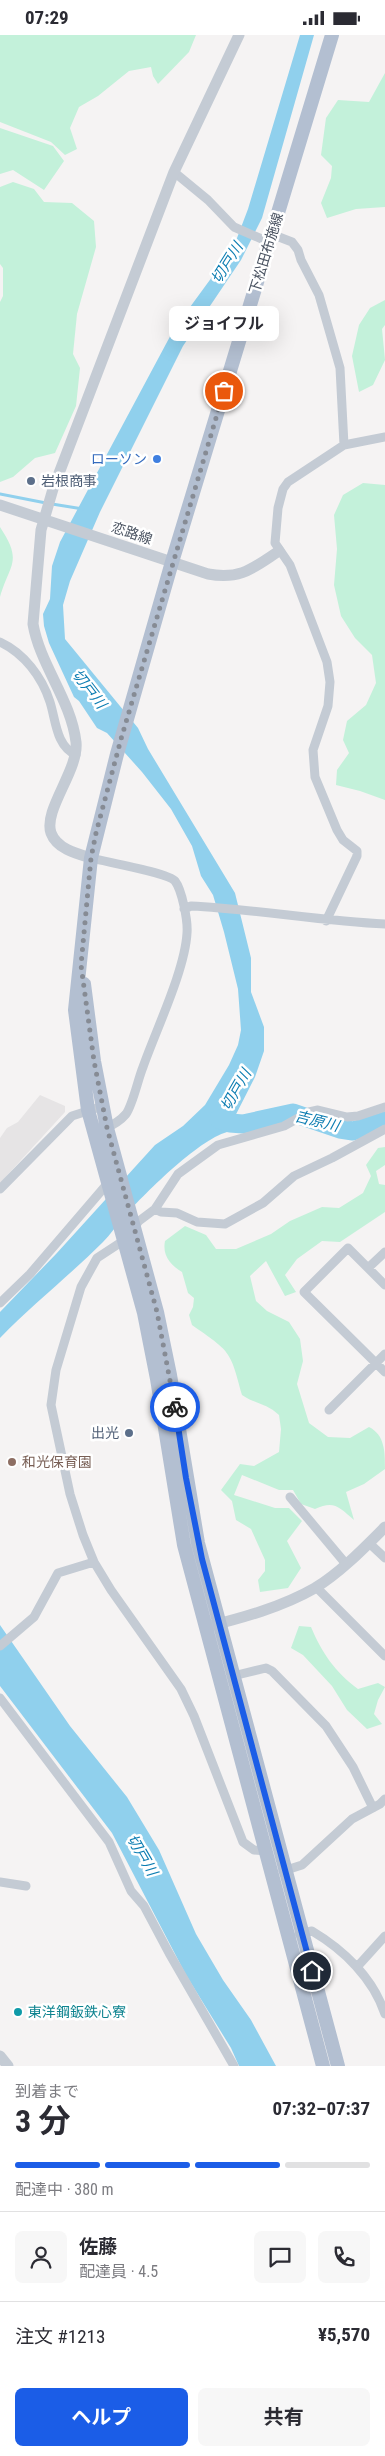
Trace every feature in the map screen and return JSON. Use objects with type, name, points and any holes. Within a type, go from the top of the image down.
[{"type":"main road","name":"下松田布施線","points":[[101,1130],[88,1110],[75,1010],[91,858],[130,707],[263,239],[332,35]]},
{"type":"main road","name":"下松田布施線","points":[[81,965],[103,1106],[101,1130],[112,1183],[127,1231],[158,1379],[184,1545],[212,1626],[233,1676],[278,1872],[338,2066]]},
{"type":"main road","name":"下松田布施線","points":[[212,1626],[267,1851],[278,1872]]},
{"type":"main road","name":"下松田布施線","points":[[296,1934],[323,2066]]},
{"type":"street","points":[[101,1130],[126,1113],[185,949],[187,932],[184,909],[177,883],[173,879],[163,874],[145,872],[72,853],[58,843],[51,833],[50,823],[54,810],[76,755],[76,741],[66,707],[42,655],[33,624],[38,551],[43,520],[76,423],[174,172],[239,35]]},
{"type":"street","points":[[174,172],[208,200],[234,227],[263,239],[279,237],[292,242],[298,250],[319,295],[340,368],[344,445]]},
{"type":"street","points":[[326,921],[357,856],[357,851],[343,840],[337,830],[315,777],[314,750],[328,706],[330,682],[328,663],[290,565],[279,551],[274,535],[283,489],[298,474],[344,445],[385,437]]},
{"type":"street","name":"恋路線","points":[[0,505],[208,574],[227,577],[246,573],[279,551]]},
{"type":"street","points":[[0,641],[20,653],[33,670],[50,701],[55,723],[64,746],[76,755]]},
{"type":"street","points":[[184,909],[191,906],[244,909],[326,921],[385,924]]},
{"type":"street","points":[[0,1189],[61,1124],[72,1115],[103,1106]]},
{"type":"street","points":[[267,1851],[254,1850],[243,1842],[194,1716],[181,1689],[94,1563],[70,1494],[51,1405],[56,1370],[80,1287],[97,1259],[127,1231],[155,1209],[178,1174],[218,1145],[296,1120],[309,1112],[318,1110],[347,1117],[358,1116],[385,1107]]},
{"type":"street","points":[[155,1209],[161,1212],[177,1213],[197,1222],[225,1224],[263,1203],[294,1176],[385,1129]]},
{"type":"street","points":[[0,1303],[30,1274],[112,1183]]},
{"type":"street","points":[[385,1285],[348,1248],[304,1291],[385,1372]]},
{"type":"street","points":[[368,1268],[385,1252]]},
{"type":"street","points":[[329,1410],[385,1354]]},
{"type":"street","points":[[290,1497],[346,1564]]},
{"type":"street","points":[[212,1626],[276,1605],[316,1587],[346,1564],[385,1527]]},
{"type":"street","points":[[369,1543],[385,1559]]},
{"type":"street","points":[[0,1646],[34,1617],[58,1573],[94,1563]]},
{"type":"street","points":[[316,1587],[383,1650]]},
{"type":"street","points":[[233,1676],[266,1668],[272,1671],[326,1726],[381,1805],[352,1819],[302,1865],[278,1872]]},
{"type":"street","points":[[0,1698],[4,1712],[109,1842],[131,1891],[144,1906],[168,1953],[234,2066]]},
{"type":"street","points":[[0,1882],[26,1885]]},
{"type":"street","points":[[296,1934],[312,1931],[324,1938],[357,1967],[374,1988],[385,2014]]},
{"type":"street","points":[[357,1967],[385,1936]]},
{"type":"shaded area","points":[[40,1095],[65,1106],[65,1112],[0,1183],[0,1138],[7,1128],[18,1122]]},
{"type":"green space","points":[[0,35],[196,35],[189,52],[158,84],[153,76],[151,67],[129,71],[98,96],[79,107],[70,128],[77,149],[65,155],[51,142],[0,122]]},
{"type":"green space","points":[[385,73],[385,207],[356,209],[327,218],[321,203],[331,178],[332,166],[321,155],[326,118],[338,100],[369,102]]},
{"type":"green space","points":[[0,128],[53,146],[64,161],[44,190],[13,170],[0,174]]},
{"type":"green space","points":[[13,182],[34,189],[44,202],[72,203],[94,221],[96,247],[77,314],[73,354],[80,368],[76,406],[55,453],[35,458],[13,477],[0,482],[0,302],[3,296],[3,268],[0,264],[0,187]]},
{"type":"green space","points":[[385,300],[385,325],[382,329],[385,360],[373,385],[359,392],[352,356],[359,325],[370,308]]},
{"type":"green space","points":[[363,483],[385,485],[385,800],[336,785],[337,770],[349,753],[343,740],[347,721],[366,705],[376,683],[372,655],[355,638],[341,616],[334,585],[337,549],[334,515],[343,495]]},
{"type":"green space","points":[[0,527],[13,556],[0,597]]},
{"type":"green space","points":[[385,1147],[385,1165],[376,1171],[379,1184],[385,1185],[385,1212],[340,1242],[322,1241],[297,1259],[285,1275],[296,1292],[285,1296],[266,1261],[250,1276],[256,1301],[267,1311],[289,1322],[300,1339],[303,1361],[297,1384],[309,1423],[328,1437],[350,1438],[369,1427],[381,1439],[385,1463],[385,1469],[364,1484],[346,1492],[354,1520],[336,1506],[327,1505],[315,1509],[301,1504],[293,1490],[279,1490],[242,1475],[234,1495],[275,1508],[289,1508],[302,1521],[287,1541],[301,1568],[288,1588],[260,1592],[258,1580],[265,1571],[265,1560],[251,1529],[236,1520],[232,1501],[221,1490],[240,1464],[254,1466],[279,1452],[281,1429],[279,1415],[270,1408],[242,1395],[234,1368],[227,1353],[192,1325],[189,1315],[193,1307],[194,1298],[188,1293],[182,1272],[166,1256],[165,1241],[185,1226],[206,1235],[216,1249],[236,1249],[271,1234],[290,1221],[322,1207],[339,1208],[363,1193],[371,1176],[366,1165],[378,1148]]},
{"type":"green space","points":[[299,1626],[311,1627],[330,1661],[342,1676],[358,1689],[378,1683],[385,1687],[378,1700],[374,1714],[382,1724],[367,1729],[347,1710],[332,1686],[303,1655],[291,1648]]},
{"type":"water","name":"切戸川","points":[[300,35],[314,35],[262,218],[241,260],[183,346],[100,512],[70,581],[63,605],[65,639],[138,728],[148,749],[235,893],[251,958],[251,992],[264,1027],[264,1051],[255,1077],[227,1132],[201,1146],[172,1169],[131,1209],[103,1242],[0,1338],[0,1312],[56,1254],[155,1145],[183,1126],[205,1105],[229,1065],[238,1045],[241,1030],[238,989],[213,895],[201,876],[192,846],[171,809],[142,772],[107,733],[97,728],[79,701],[74,697],[49,643],[43,614],[50,599],[52,566],[60,542],[174,329],[212,277],[237,238],[248,209]]},
{"type":"water","name":"切戸川","points":[[0,1625],[70,1726],[127,1797],[159,1850],[196,1934],[223,1980],[251,2020],[276,2066],[239,2066],[231,2048],[186,1975],[112,1833],[0,1686]]},
{"type":"waterway","points":[[0,494],[46,503]]},
{"type":"waterway","points":[[52,504],[83,509]]},
{"type":"waterway","name":"吉原川","points":[[219,1119],[230,1123],[243,1124],[293,1113],[340,1129],[353,1131],[385,1121]]},
{"type":"way so far","points":[[175,1407],[157,1312],[107,1128],[94,1061],[81,965],[91,858],[96,833],[172,562],[224,391]]},
{"type":"place","name":"ジョイフル","points":[[224,391]]},
{"type":"place","name":"ローソン","points":[[157,459]]},
{"type":"place","name":"岩根商事","points":[[31,481]]},
{"type":"place","name":"出光","points":[[129,1433]]},
{"type":"place","name":"和光保育園","points":[[12,1462]]},
{"type":"place","name":"東洋鋼鈑鉄心寮","points":[[18,2012]]},
{"type":"route","points":[[175,1407],[198,1543],[218,1624],[312,1971]]}]
